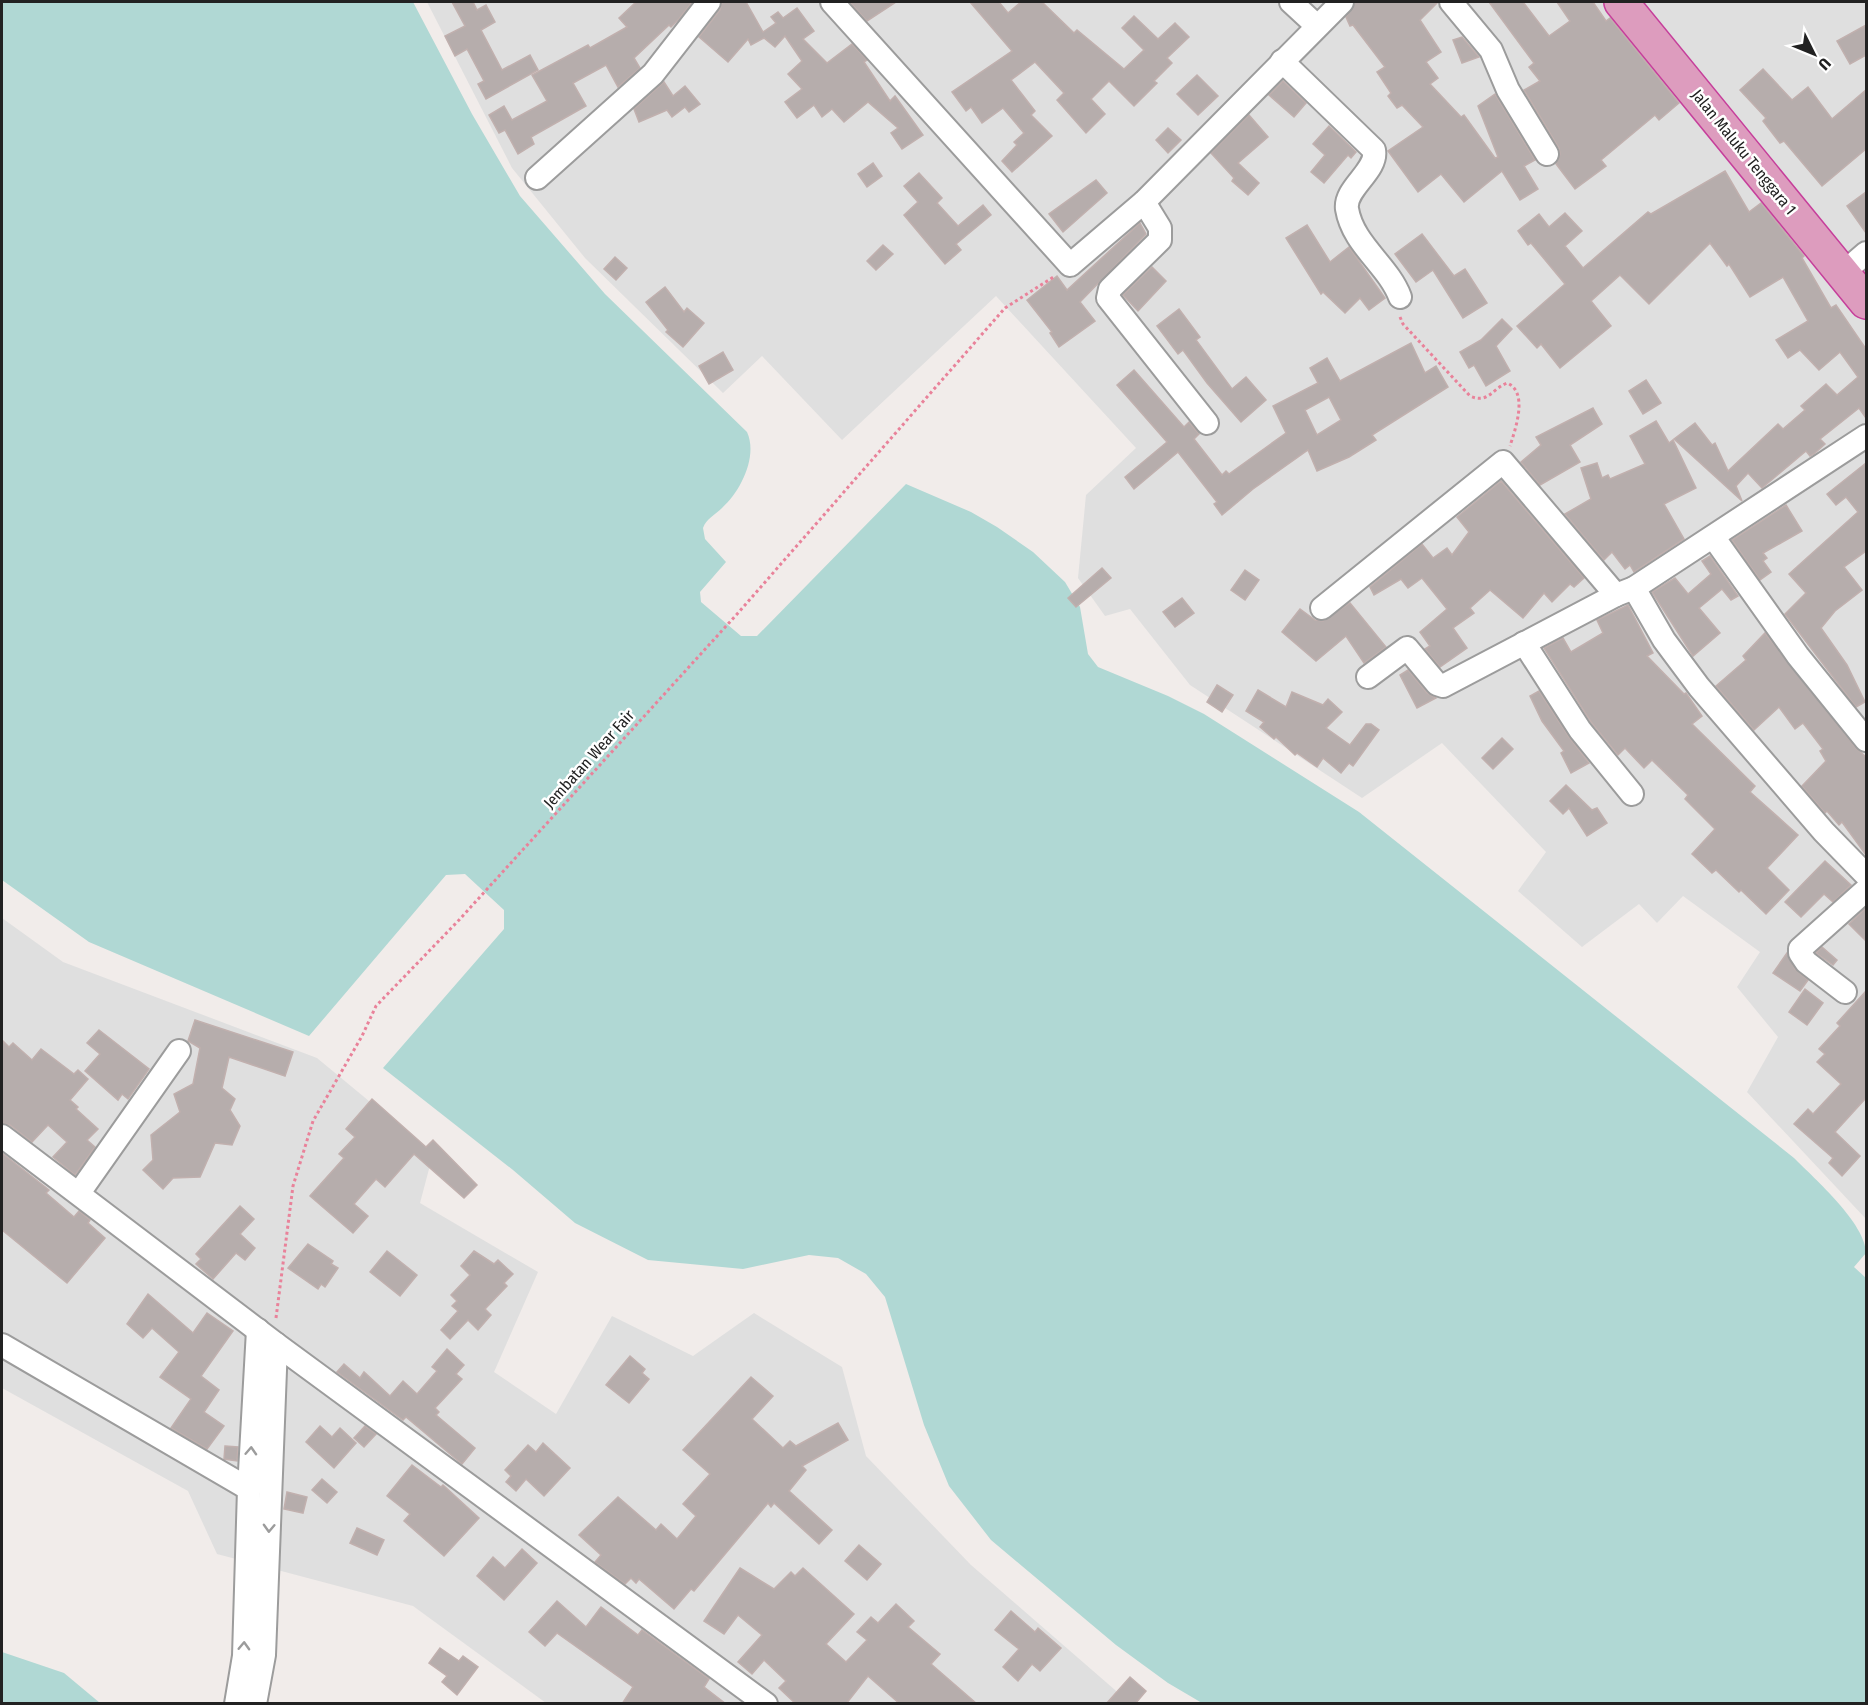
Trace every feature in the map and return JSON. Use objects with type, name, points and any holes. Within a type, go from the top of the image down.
[{"type":"highway","name":"Jalan Maluku Tenggara 1","points":[[1621,2],[1858,266]]},
{"type":"highway","name":"Jalan Maluku Tenggara 1","points":[[1645,2],[1858,266],[1866,302]]},
{"type":"street","points":[[537,178],[654,74],[709,2]]},
{"type":"street","points":[[832,2],[1070,266],[1144,202],[1342,2]]},
{"type":"street","points":[[1291,2],[1317,26]]},
{"type":"street","points":[[1451,2],[1491,50],[1508,90],[1547,154]]},
{"type":"street","points":[[1282,61],[1374,150],[1372,160],[1348,201],[1347,209],[1361,242],[1393,283],[1400,297]]},
{"type":"street","points":[[1144,202],[1160,228],[1160,240],[1110,289],[1108,298],[1207,423]]},
{"type":"street","points":[[1368,677],[1407,648],[1437,684],[1443,686],[1625,592],[1714,538],[1866,436]]},
{"type":"street","points":[[1322,608],[1503,462],[1625,592],[1699,687],[1824,832],[1866,875]]},
{"type":"street","points":[[1714,538],[1798,656],[1866,740]]},
{"type":"street","points":[[1524,643],[1580,730],[1632,794]]},
{"type":"street","points":[[1845,992],[1806,962],[1800,949],[1866,891]]},
{"type":"street","points":[[79,1193],[179,1051]]},
{"type":"street","points":[[2,1136],[267,1337],[766,1704]]},
{"type":"street","points":[[237,1704],[244,1656],[249,1489],[267,1337]]},
{"type":"street","points":[[255,1704],[264,1655],[267,1337]]},
{"type":"street","points":[[2,1345],[249,1489]]},
{"type":"path","name":"Jembatan Wear Fair","points":[[267,1337],[276,1311],[293,1186],[313,1121],[362,1036],[376,1006],[459,920],[738,613],[1005,308],[1070,266]]},
{"type":"path","points":[[1400,297],[1403,324],[1470,396],[1487,398],[1507,383],[1515,390],[1518,419],[1503,462]]},
{"type":"shaded area","points":[[427,2],[1866,2],[1866,1219],[1747,1092],[1778,1037],[1737,987],[1760,952],[1683,896],[1657,923],[1639,904],[1582,947],[1518,891],[1546,852],[1442,743],[1362,798],[1190,685],[1130,609],[1105,616],[1078,578],[1086,495],[1136,448],[996,296],[842,440],[762,356],[723,393],[585,258],[512,168]]},
{"type":"shaded area","points":[[2,918],[63,962],[317,1058],[433,1154],[420,1203],[538,1272],[494,1372],[556,1414],[612,1316],[693,1356],[754,1313],[842,1367],[866,1456],[971,1565],[1130,1703],[546,1703],[413,1606],[217,1554],[188,1491],[2,1388]]},
{"type":"water","points":[[2,2],[413,2],[472,114],[520,196],[605,294],[747,432],[750,452],[746,473],[729,501],[708,520],[703,528],[705,539],[726,562],[700,592],[701,602],[741,636],[757,636],[906,484],[971,512],[1033,552],[1065,582],[1080,607],[1088,654],[1098,667],[1168,696],[1204,714],[1359,812],[1794,1158],[1849,1216],[1864,1241],[1866,1253],[1854,1267],[1866,1278],[1866,1703],[1202,1703],[1168,1683],[1116,1645],[991,1540],[949,1486],[924,1425],[885,1297],[866,1274],[838,1258],[809,1255],[743,1269],[648,1260],[575,1223],[513,1170],[383,1068],[504,929],[504,910],[465,874],[446,875],[309,1036],[89,942],[2,880]]},
{"type":"water","points":[[2,1652],[64,1673],[100,1703],[2,1703]]},
{"type":"building","points":[[452,2],[473,2],[477,10],[486,5],[495,22],[481,30],[502,70],[530,55],[538,70],[486,99],[478,84],[484,81],[467,49],[455,56],[445,36],[465,26]]},
{"type":"building","points":[[636,2],[692,2],[671,27],[669,25],[634,58],[640,68],[618,87],[606,65],[573,83],[586,106],[531,137],[534,144],[518,154],[505,130],[499,133],[489,115],[504,106],[512,120],[547,101],[532,75],[588,45],[590,48],[627,27],[619,18]]},
{"type":"building","points":[[722,2],[746,2],[763,32],[776,23],[771,17],[778,12],[783,18],[797,8],[814,31],[803,39],[827,63],[852,44],[867,60],[864,62],[890,101],[895,96],[923,135],[902,149],[891,133],[898,128],[868,102],[844,122],[832,109],[822,117],[814,105],[797,118],[785,102],[802,89],[788,74],[802,61],[785,36],[775,47],[764,38],[751,45],[748,39],[728,62],[699,37],[720,10]]},
{"type":"building","points":[[850,2],[896,2],[867,21]]},
{"type":"building","points":[[970,2],[999,2],[1008,13],[1021,2],[1042,2],[1074,33],[1077,30],[1124,69],[1144,50],[1122,28],[1134,16],[1158,39],[1175,23],[1189,37],[1167,58],[1172,63],[1154,81],[1157,83],[1134,106],[1109,81],[1091,99],[1105,114],[1086,133],[1057,100],[1064,93],[1035,62],[1011,80],[1035,111],[1031,115],[1052,136],[1012,172],[1002,161],[1017,145],[1014,142],[1024,133],[1003,108],[982,123],[971,107],[966,111],[952,92],[1012,51]]},
{"type":"building","points":[[1355,2],[1438,2],[1420,20],[1441,52],[1426,62],[1438,78],[1430,84],[1461,117],[1464,115],[1495,158],[1498,157],[1478,106],[1495,94],[1535,160],[1524,166],[1538,189],[1520,200],[1502,171],[1464,202],[1441,174],[1418,192],[1388,151],[1423,127],[1402,105],[1397,108],[1388,96],[1391,93],[1377,72],[1385,67],[1353,25],[1350,26],[1346,17]]},
{"type":"building","points":[[1489,2],[1523,2],[1549,36],[1570,21],[1557,2],[1593,2],[1606,21],[1610,18],[1679,103],[1659,120],[1655,115],[1601,160],[1606,166],[1575,189],[1556,164],[1560,154],[1559,148],[1524,90],[1540,81],[1529,67],[1534,63]]},
{"type":"building","points":[[1866,25],[1866,55],[1850,64],[1837,41]]},
{"type":"building","points":[[1462,37],[1479,57],[1462,63],[1453,40]]},
{"type":"building","points":[[1763,69],[1792,100],[1808,87],[1832,119],[1866,90],[1866,149],[1822,186],[1784,141],[1780,143],[1763,121],[1766,118],[1740,90]]},
{"type":"building","points":[[1197,75],[1218,96],[1198,115],[1177,94]]},
{"type":"building","points":[[1283,81],[1306,103],[1294,117],[1269,95]]},
{"type":"building","points":[[664,82],[673,96],[685,86],[700,104],[689,112],[685,107],[672,117],[667,110],[639,122],[634,109]]},
{"type":"building","points":[[1249,115],[1268,137],[1238,163],[1259,183],[1248,195],[1232,181],[1234,178],[1211,153]]},
{"type":"building","points":[[1329,126],[1356,152],[1351,158],[1348,155],[1324,183],[1311,172],[1325,155],[1313,144]]},
{"type":"building","points":[[1168,128],[1181,140],[1168,153],[1156,140]]},
{"type":"building","points":[[873,163],[882,176],[867,187],[858,174]]},
{"type":"building","points":[[1725,171],[1749,212],[1761,203],[1804,256],[1802,258],[1831,308],[1836,305],[1866,349],[1866,418],[1859,408],[1820,439],[1825,444],[1814,454],[1810,456],[1806,451],[1762,488],[1748,473],[1736,486],[1742,501],[1674,439],[1695,423],[1712,445],[1715,443],[1728,471],[1778,424],[1783,429],[1805,410],[1801,406],[1826,384],[1837,395],[1858,377],[1840,352],[1819,370],[1800,350],[1788,358],[1776,340],[1808,321],[1783,277],[1750,297],[1729,264],[1727,266],[1710,243],[1649,304],[1620,275],[1591,301],[1611,326],[1560,368],[1541,344],[1537,348],[1517,326],[1565,284],[1531,243],[1528,245],[1518,231],[1539,214],[1549,227],[1565,213],[1582,231],[1565,246],[1583,268],[1648,212],[1651,214]]},
{"type":"building","points":[[919,173],[942,198],[937,203],[958,226],[983,205],[991,215],[956,244],[961,250],[945,264],[904,215],[918,202],[904,186]]},
{"type":"building","points":[[1096,180],[1107,193],[1063,232],[1049,214]]},
{"type":"building","points":[[1866,192],[1866,233],[1847,206]]},
{"type":"building","points":[[1140,223],[1146,234],[1080,302],[1095,321],[1059,347],[1050,333],[1052,332],[1027,300],[1057,276],[1067,290]]},
{"type":"building","points":[[1307,225],[1330,262],[1349,247],[1385,298],[1369,310],[1360,298],[1345,313],[1323,292],[1321,294],[1286,238]]},
{"type":"building","points":[[1422,234],[1454,276],[1465,269],[1487,303],[1463,318],[1433,270],[1416,282],[1395,254]]},
{"type":"building","points":[[883,245],[893,254],[876,270],[867,261]]},
{"type":"building","points":[[615,257],[627,268],[616,280],[604,269]]},
{"type":"building","points":[[1152,267],[1166,281],[1138,311],[1123,295]]},
{"type":"building","points":[[665,287],[684,312],[687,308],[704,323],[683,347],[666,332],[668,330],[646,302]]},
{"type":"building","points":[[1179,309],[1200,337],[1196,340],[1232,389],[1246,377],[1266,400],[1241,422],[1207,383],[1183,350],[1178,354],[1157,326]]},
{"type":"building","points":[[1502,319],[1512,329],[1496,346],[1510,371],[1486,386],[1474,365],[1469,368],[1460,352],[1481,340]]},
{"type":"building","points":[[1411,343],[1425,373],[1436,366],[1448,387],[1372,435],[1376,440],[1349,457],[1317,471],[1308,450],[1253,489],[1222,515],[1214,504],[1217,502],[1178,452],[1134,489],[1125,477],[1167,442],[1117,385],[1134,370],[1184,427],[1189,422],[1199,434],[1194,439],[1222,475],[1226,471],[1229,474],[1286,433],[1273,406],[1318,383],[1310,368],[1327,358],[1340,381]],"holes":[[[1329,397],[1341,420],[1317,435],[1305,410]]]},
{"type":"building","points":[[723,352],[733,370],[709,384],[699,366]]},
{"type":"building","points":[[1646,380],[1661,403],[1643,414],[1629,391]]},
{"type":"building","points":[[1593,408],[1602,424],[1570,445],[1580,462],[1540,485],[1521,462],[1541,445],[1536,437]]},
{"type":"building","points":[[1656,421],[1669,443],[1673,440],[1696,488],[1664,504],[1684,539],[1634,572],[1630,565],[1625,569],[1612,552],[1604,560],[1565,514],[1591,499],[1581,468],[1597,463],[1602,478],[1608,475],[1610,479],[1645,464],[1630,436]]},
{"type":"building","points":[[1866,463],[1866,551],[1844,567],[1862,590],[1835,611],[1821,628],[1847,665],[1865,702],[1856,707],[1785,614],[1806,593],[1789,574],[1858,512],[1846,497],[1836,505],[1827,494]]},
{"type":"building","points":[[1501,481],[1584,578],[1574,587],[1570,584],[1552,602],[1544,593],[1523,618],[1490,590],[1470,608],[1474,613],[1453,628],[1467,648],[1440,667],[1425,649],[1430,646],[1420,632],[1447,609],[1422,578],[1408,588],[1401,579],[1374,595],[1370,587],[1422,544],[1433,558],[1447,548],[1452,555],[1469,532],[1457,517]]},
{"type":"building","points":[[1786,505],[1802,531],[1763,553],[1767,558],[1763,561],[1771,572],[1760,580],[1732,540]]},
{"type":"building","points":[[1710,556],[1738,596],[1731,600],[1722,589],[1699,608],[1720,633],[1693,656],[1652,592],[1675,578],[1688,594],[1711,574],[1702,561]]},
{"type":"building","points":[[1102,568],[1111,578],[1076,607],[1068,598]]},
{"type":"building","points":[[1245,570],[1259,580],[1245,600],[1231,590]]},
{"type":"building","points":[[1182,598],[1194,613],[1175,627],[1163,612]]},
{"type":"building","points":[[1350,603],[1386,647],[1364,663],[1346,636],[1316,661],[1282,632],[1300,609],[1315,620],[1323,621]]},
{"type":"building","points":[[1628,605],[1653,653],[1647,656],[1684,694],[1686,693],[1702,716],[1692,724],[1755,786],[1750,792],[1798,835],[1767,868],[1789,890],[1766,914],[1741,890],[1739,892],[1716,870],[1712,873],[1692,854],[1715,829],[1685,799],[1688,795],[1652,760],[1644,768],[1625,748],[1618,755],[1591,722],[1544,648],[1563,638],[1571,652],[1603,633],[1597,620]]},
{"type":"building","points":[[1765,633],[1856,748],[1866,757],[1866,855],[1842,822],[1839,825],[1827,811],[1825,813],[1802,786],[1826,761],[1820,751],[1823,749],[1803,723],[1795,729],[1779,707],[1754,730],[1716,686],[1746,660],[1743,656]]},
{"type":"building","points":[[1408,670],[1427,693],[1436,698],[1417,708],[1400,675]]},
{"type":"building","points":[[1217,685],[1233,695],[1222,712],[1207,702]]},
{"type":"building","points":[[1258,690],[1286,707],[1292,692],[1323,705],[1328,699],[1342,712],[1326,728],[1350,745],[1366,724],[1371,724],[1379,730],[1353,766],[1349,763],[1341,773],[1323,758],[1317,767],[1297,753],[1295,755],[1276,737],[1274,739],[1260,727],[1264,722],[1246,711]]},
{"type":"building","points":[[1539,691],[1589,763],[1571,773],[1561,753],[1564,751],[1542,721],[1530,696]]},
{"type":"building","points":[[1502,738],[1513,749],[1493,769],[1482,758]]},
{"type":"building","points":[[1566,785],[1592,810],[1597,808],[1607,823],[1587,836],[1569,808],[1563,814],[1550,801]]},
{"type":"building","points":[[1825,861],[1851,885],[1833,902],[1824,894],[1801,917],[1785,902]]},
{"type":"building","points":[[1866,908],[1866,941],[1849,924]]},
{"type":"building","points":[[1822,947],[1837,960],[1833,965],[1816,953]]},
{"type":"building","points":[[1787,953],[1795,969],[1808,980],[1800,991],[1773,973]]},
{"type":"building","points":[[1805,989],[1823,1003],[1807,1025],[1789,1012]]},
{"type":"building","points":[[1866,991],[1866,1098],[1835,1132],[1860,1156],[1842,1176],[1829,1163],[1833,1158],[1794,1124],[1808,1109],[1813,1114],[1841,1084],[1817,1062],[1825,1054],[1819,1049],[1840,1026],[1837,1023]]},
{"type":"building","points":[[195,1020],[293,1052],[285,1076],[229,1057],[222,1088],[235,1099],[230,1110],[240,1126],[232,1145],[215,1143],[200,1177],[173,1178],[163,1189],[143,1170],[153,1160],[151,1135],[180,1112],[174,1094],[193,1084],[200,1048],[188,1041]]},
{"type":"building","points":[[99,1030],[149,1069],[128,1099],[122,1094],[118,1100],[85,1071],[100,1054],[87,1043]]},
{"type":"building","points":[[2,1040],[9,1047],[13,1043],[32,1060],[41,1049],[74,1074],[78,1070],[88,1079],[70,1100],[78,1107],[76,1109],[98,1129],[87,1140],[95,1147],[75,1175],[53,1157],[67,1142],[48,1125],[32,1142],[10,1125],[2,1123]]},
{"type":"building","points":[[372,1099],[426,1147],[433,1140],[477,1185],[464,1198],[414,1154],[385,1187],[376,1179],[354,1204],[368,1216],[353,1233],[310,1196],[344,1158],[339,1154],[355,1137],[346,1129]]},
{"type":"building","points":[[2,1153],[49,1190],[46,1193],[74,1217],[79,1211],[90,1220],[88,1223],[105,1238],[67,1283],[2,1230]]},
{"type":"building","points":[[240,1206],[254,1219],[240,1234],[255,1248],[245,1260],[236,1253],[213,1279],[196,1264],[201,1259],[196,1254]]},
{"type":"building","points":[[308,1244],[333,1261],[331,1264],[338,1268],[325,1287],[321,1284],[318,1289],[288,1268]]},
{"type":"building","points":[[387,1251],[417,1275],[400,1296],[370,1272]]},
{"type":"building","points":[[474,1251],[494,1264],[498,1260],[513,1274],[504,1283],[507,1286],[485,1309],[491,1315],[478,1330],[468,1320],[450,1339],[441,1330],[458,1311],[452,1306],[457,1301],[451,1295],[470,1275],[461,1266]]},
{"type":"building","points":[[148,1294],[193,1333],[207,1313],[233,1331],[201,1376],[219,1390],[204,1412],[224,1426],[207,1449],[171,1428],[191,1399],[160,1377],[179,1352],[152,1328],[143,1338],[127,1324]]},
{"type":"building","points":[[447,1349],[464,1365],[456,1374],[462,1379],[435,1408],[439,1412],[436,1415],[475,1448],[462,1464],[406,1417],[403,1420],[337,1372],[344,1364],[360,1378],[364,1372],[390,1396],[403,1381],[417,1394],[437,1371],[432,1367]]},
{"type":"building","points":[[630,1356],[645,1369],[642,1373],[649,1379],[629,1403],[606,1385]]},
{"type":"building","points":[[751,1377],[773,1396],[752,1419],[783,1448],[790,1441],[796,1446],[838,1423],[848,1440],[802,1466],[806,1470],[789,1491],[832,1530],[819,1544],[774,1503],[771,1507],[768,1503],[694,1591],[691,1589],[674,1609],[639,1579],[636,1583],[631,1578],[625,1584],[595,1562],[601,1555],[579,1535],[618,1497],[656,1530],[661,1524],[677,1539],[696,1516],[683,1504],[710,1474],[683,1450]]},
{"type":"building","points":[[320,1426],[332,1437],[340,1428],[356,1443],[334,1468],[306,1442]]},
{"type":"building","points":[[365,1426],[376,1434],[364,1447],[354,1438]]},
{"type":"building","points":[[543,1443],[570,1468],[544,1496],[526,1479],[516,1491],[506,1482],[511,1476],[505,1470],[528,1445],[536,1452]]},
{"type":"building","points":[[225,1446],[238,1447],[237,1461],[224,1459]]},
{"type":"building","points":[[412,1465],[441,1487],[443,1485],[479,1518],[444,1556],[404,1521],[410,1514],[387,1496]]},
{"type":"building","points":[[322,1479],[337,1492],[327,1503],[312,1490]]},
{"type":"building","points":[[287,1492],[307,1497],[303,1513],[284,1509]]},
{"type":"building","points":[[357,1528],[384,1540],[377,1555],[350,1543]]},
{"type":"building","points":[[859,1545],[881,1564],[867,1580],[845,1561]]},
{"type":"building","points":[[522,1549],[537,1563],[504,1600],[477,1576],[493,1557],[505,1568]]},
{"type":"building","points":[[740,1568],[774,1589],[791,1572],[795,1576],[803,1568],[854,1614],[826,1644],[846,1662],[867,1640],[857,1632],[871,1617],[878,1623],[896,1604],[914,1621],[908,1627],[940,1654],[931,1664],[977,1704],[900,1704],[868,1676],[846,1704],[796,1704],[779,1688],[786,1681],[764,1660],[752,1674],[738,1662],[762,1635],[738,1615],[724,1634],[704,1621]]},
{"type":"building","points":[[557,1601],[586,1627],[601,1607],[638,1635],[642,1630],[709,1679],[704,1687],[726,1704],[622,1704],[633,1687],[557,1633],[545,1646],[529,1632]]},
{"type":"building","points":[[1011,1611],[1035,1632],[1038,1628],[1061,1648],[1040,1671],[1032,1664],[1018,1681],[1003,1667],[1019,1649],[995,1630]]},
{"type":"building","points":[[440,1648],[459,1661],[463,1656],[478,1667],[457,1695],[442,1682],[447,1676],[429,1663]]},
{"type":"building","points":[[1130,1677],[1146,1691],[1135,1704],[1106,1704]]}]
